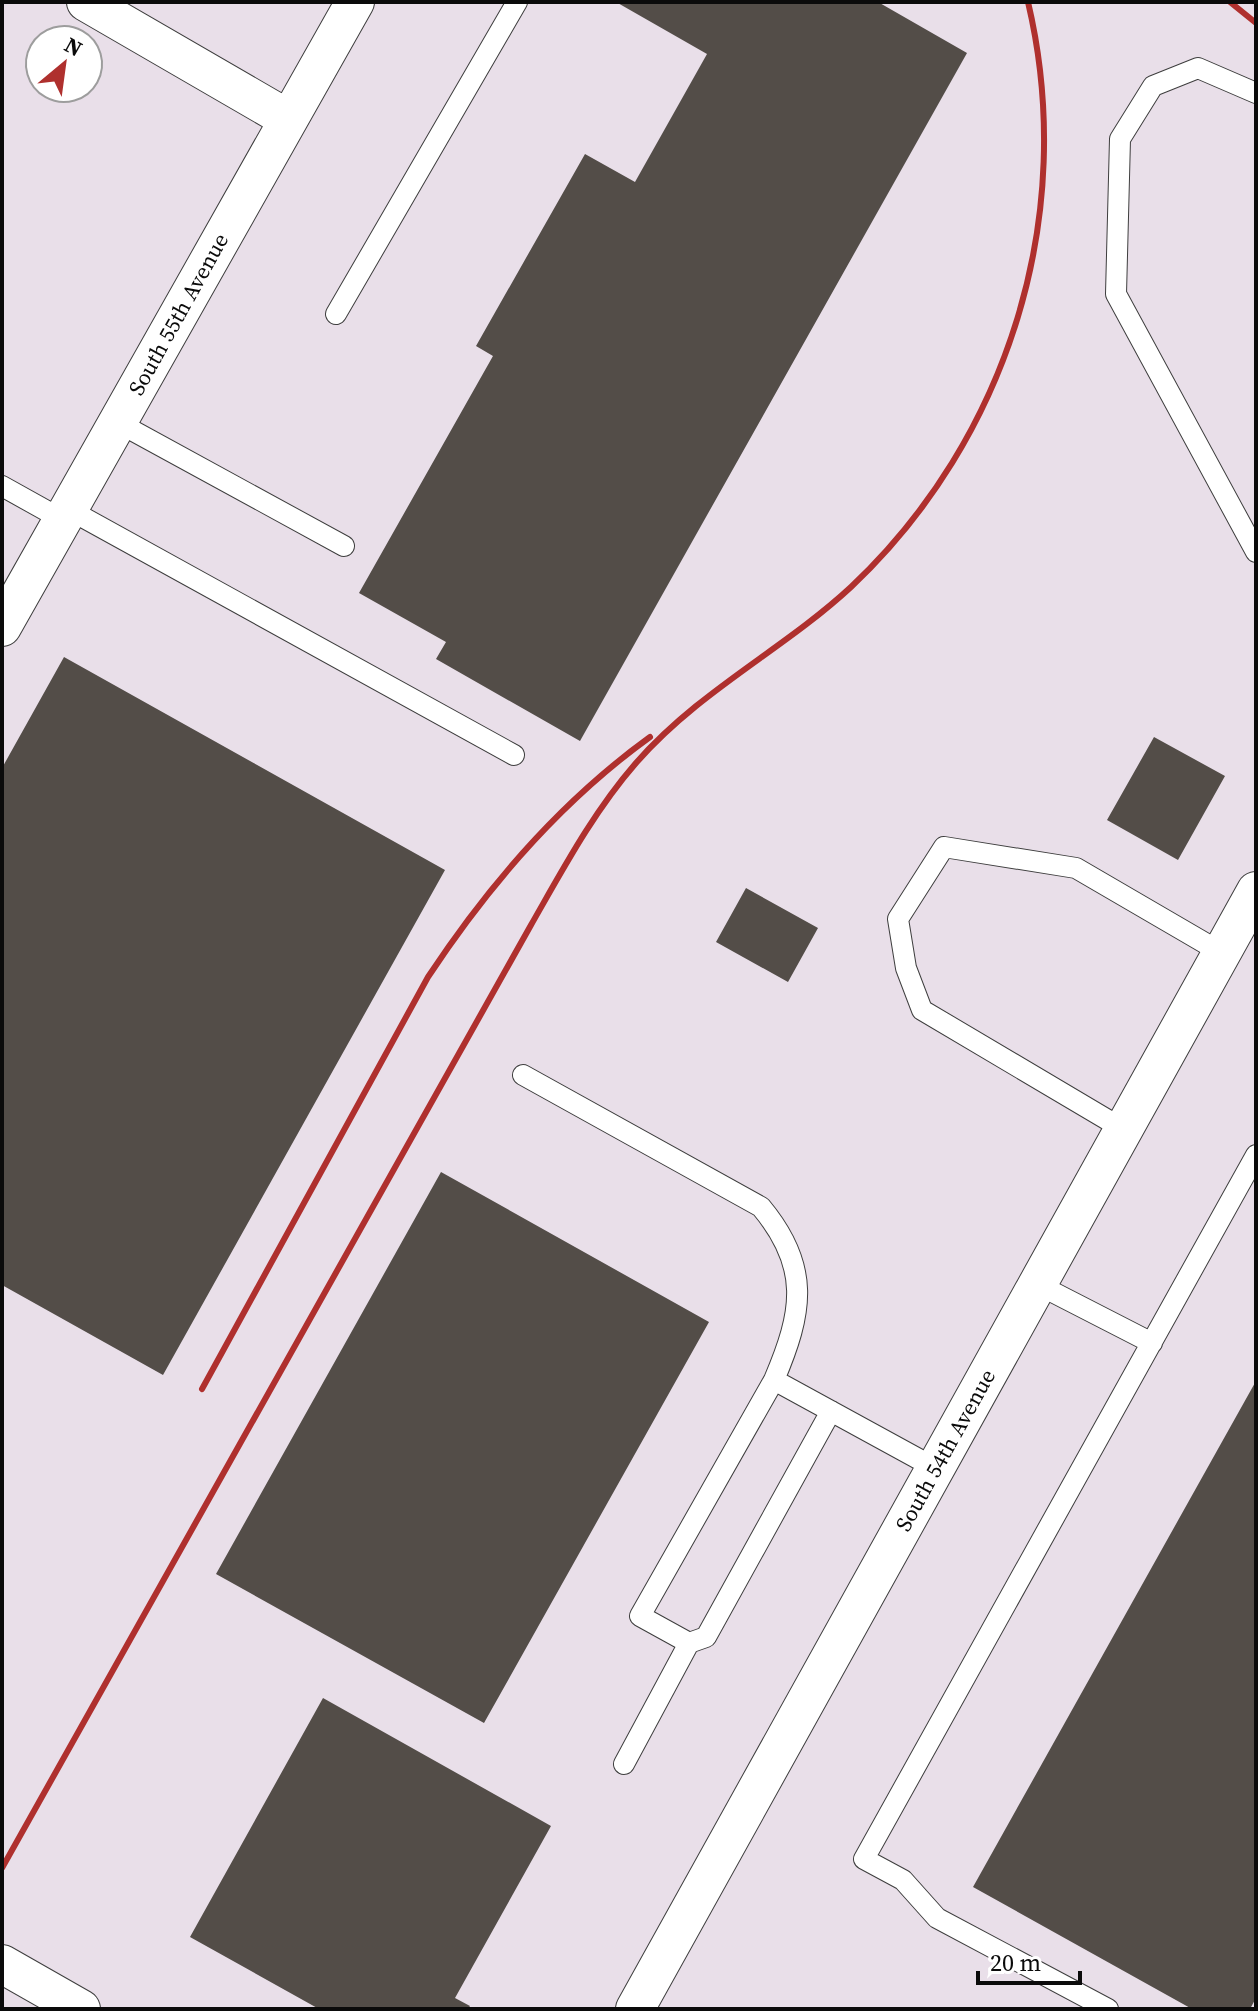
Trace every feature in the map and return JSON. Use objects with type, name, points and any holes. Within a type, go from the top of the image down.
[{"type":"street","points":[[86,2],[288,119]]},
{"type":"street","name":"South 55th Avenue","points":[[2,627],[355,2]]},
{"type":"street","name":"South 54th Avenue","points":[[635,2009],[1256,891]]},
{"type":"street","points":[[2,1964],[81,2009]]},
{"type":"lane","points":[[336,314],[517,2]]},
{"type":"lane","points":[[1256,93],[1198,68],[1153,86],[1120,139],[1116,294],[1256,552]]},
{"type":"lane","points":[[117,422],[344,546]]},
{"type":"lane","points":[[2,486],[66,514],[514,755]]},
{"type":"lane","points":[[1123,1129],[922,1010],[906,968],[898,919],[944,847],[1076,868],[1222,953]]},
{"type":"lane","points":[[523,1075],[761,1207],[779,1230],[800,1286],[793,1338],[774,1380],[640,1616],[689,1643]]},
{"type":"lane","points":[[1108,2009],[937,1918],[903,1880],[864,1859],[1256,1155]]},
{"type":"lane","points":[[1037,1284],[1152,1343]]},
{"type":"lane","points":[[774,1380],[935,1468]]},
{"type":"lane","points":[[624,1764],[689,1643],[706,1637],[831,1411]]},
{"type":"shaded area","points":[[2,2],[1256,2],[1256,2009],[2,2009]]},
{"type":"building","points":[[616,2],[878,2],[967,53],[580,741],[436,659],[446,642],[359,593],[493,356],[476,346],[585,154],[635,182],[707,54]]},
{"type":"building","points":[[64,657],[445,870],[163,1375],[2,1285],[2,768]]},
{"type":"building","points":[[1154,737],[1225,776],[1178,860],[1107,820]]},
{"type":"building","points":[[746,888],[818,928],[788,982],[716,942]]},
{"type":"building","points":[[441,1172],[709,1322],[484,1723],[216,1574]]},
{"type":"building","points":[[1256,1381],[1256,1998],[1250,2009],[1192,2009],[973,1887]]},
{"type":"building","points":[[323,1698],[551,1826],[455,1998],[470,2006],[468,2009],[319,2009],[190,1937]]},
{"type":"railway","points":[[2,1868],[531,925],[593,821],[621,781],[661,737],[714,692],[798,631],[851,587],[906,528],[952,463],[990,392],[1018,318],[1036,241],[1044,162],[1041,82],[1028,2]]},
{"type":"railway","points":[[1230,2],[1256,23]]},
{"type":"railway","points":[[202,1389],[428,977],[451,943],[501,878],[556,818],[617,762],[650,737]]}]
